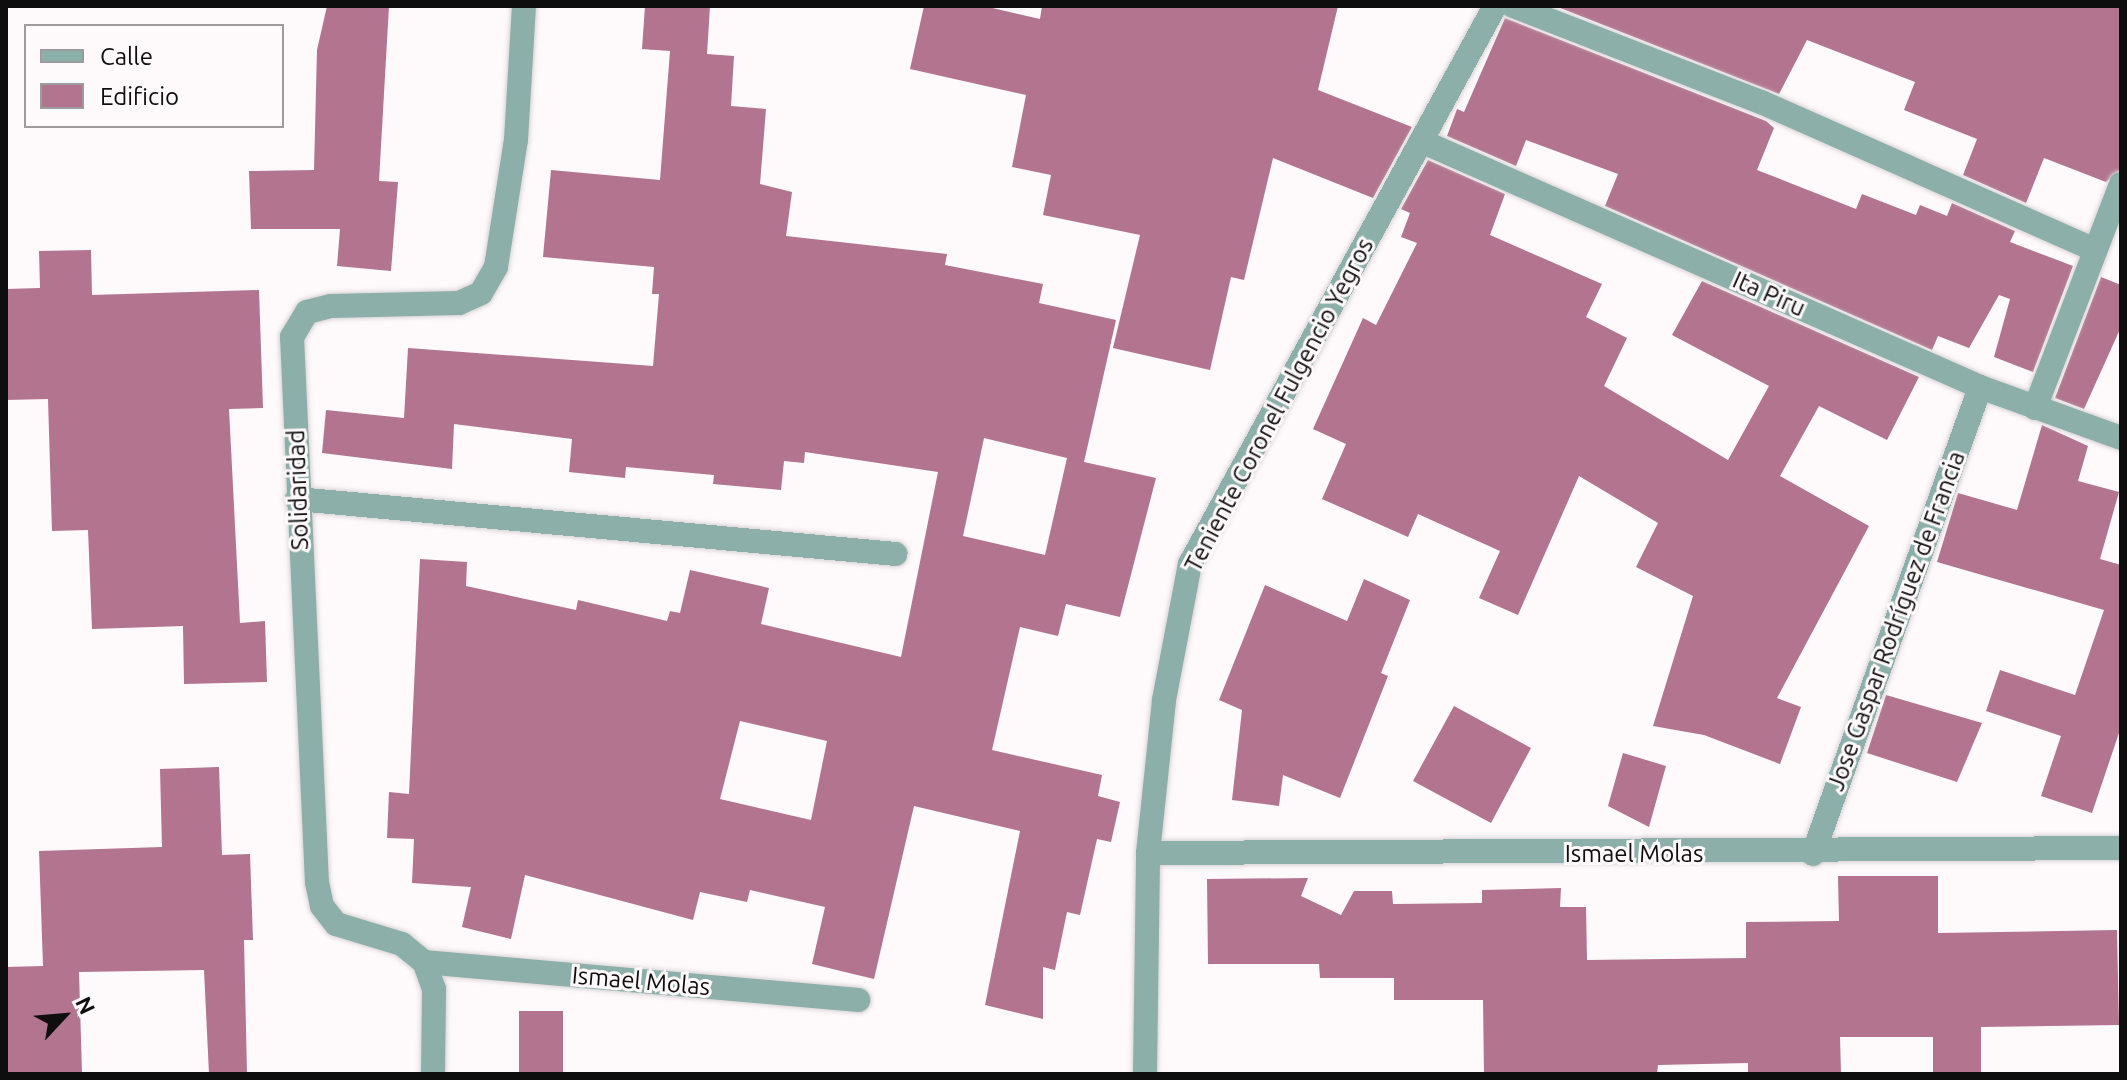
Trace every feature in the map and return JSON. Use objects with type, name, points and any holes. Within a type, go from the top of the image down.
[{"type":"street","name":"Solidaridad","points":[[424,962],[402,944],[336,924],[322,906],[297,499],[292,337],[307,312],[331,306],[459,303],[481,293],[496,267],[516,140],[524,6]]},
{"type":"street","name":"Teniente Coronel Fulgencio Yegros","points":[[1145,1074],[1148,853],[1164,700],[1190,564],[1495,6]]},
{"type":"street","points":[[1513,6],[1761,102],[2095,250]]},
{"type":"street","name":"Ita Piru","points":[[1421,141],[1980,387],[2121,438]]},
{"type":"street","points":[[2035,408],[2121,184]]},
{"type":"street","name":"Jose Gaspar Rodríguez de Francia","points":[[1813,854],[1980,387]]},
{"type":"street","points":[[297,499],[895,554]]},
{"type":"street","name":"Ismael Molas","points":[[1148,853],[1813,854],[2121,848]]},
{"type":"street","points":[[424,962],[434,989],[433,1074]]},
{"type":"street","name":"Ismael Molas","points":[[424,962],[858,1000]]},
{"type":"building","points":[[327,6],[389,6],[379,181],[398,182],[391,271],[337,266],[340,229],[251,229],[249,171],[314,170],[317,50]]},
{"type":"building","points":[[645,6],[710,6],[707,54],[734,56],[731,106],[766,109],[760,184],[792,192],[786,236],[947,254],[945,265],[1043,284],[1039,303],[1116,320],[1084,462],[1156,478],[1120,617],[1066,604],[1058,636],[1020,627],[992,750],[1102,775],[1098,796],[1120,802],[1111,842],[1097,839],[1080,915],[1067,912],[1055,970],[1043,967],[1043,1019],[985,1005],[1020,831],[914,806],[874,979],[812,964],[825,907],[750,890],[747,902],[700,892],[693,920],[525,875],[511,939],[462,927],[471,887],[412,883],[414,839],[387,838],[389,792],[409,794],[420,559],[467,562],[466,586],[576,610],[578,600],[667,621],[670,611],[680,613],[690,570],[769,588],[761,624],[901,657],[938,472],[805,452],[804,463],[784,461],[781,490],[713,484],[714,475],[626,467],[625,478],[569,472],[572,439],[454,424],[452,469],[322,453],[326,410],[404,418],[408,348],[653,366],[659,294],[652,294],[654,267],[543,257],[551,170],[660,180],[670,51],[642,49]],"holes":[[[984,438],[1067,458],[1045,555],[963,536]],[[740,721],[827,741],[811,820],[720,799]]]},
{"type":"building","points":[[924,6],[984,6],[1040,19],[1042,6],[1338,6],[1318,90],[1412,127],[1373,198],[1273,158],[1244,280],[1231,277],[1210,370],[1113,348],[1140,235],[1043,215],[1051,175],[1012,167],[1026,95],[910,69]]},
{"type":"building","points":[[1555,6],[2121,6],[2121,169],[2106,182],[2044,158],[2026,203],[1963,175],[1977,139],[1904,110],[1915,82],[1807,40],[1779,94]]},
{"type":"building","points":[[1505,18],[1766,121],[1774,128],[1757,170],[1856,209],[1862,194],[1916,215],[1920,205],[1947,216],[1952,203],[2015,231],[2010,242],[2073,266],[2033,372],[1994,357],[2010,299],[1999,295],[1969,348],[1938,336],[1932,350],[1605,206],[1618,174],[1526,140],[1516,166],[1447,136],[1457,109],[1464,112]]},
{"type":"building","points":[[1428,160],[1505,194],[1490,235],[1602,284],[1586,317],[1627,338],[1604,386],[1728,460],[1769,386],[1672,335],[1702,281],[1919,377],[1887,440],[1819,406],[1780,476],[1869,526],[1777,698],[1801,707],[1780,764],[1704,735],[1653,726],[1693,596],[1636,567],[1658,523],[1579,476],[1518,615],[1479,598],[1500,551],[1418,514],[1408,537],[1322,499],[1346,444],[1313,429],[1363,318],[1376,325],[1417,243],[1401,237],[1410,213],[1401,209]]},
{"type":"building","points":[[91,250],[92,295],[259,290],[263,408],[229,409],[240,623],[265,621],[267,682],[184,684],[183,626],[92,629],[88,530],[52,531],[48,399],[6,400],[6,289],[40,288],[39,251]]},
{"type":"building","points":[[2101,277],[2121,285],[2121,327],[2084,409],[2055,398]]},
{"type":"building","points":[[2042,425],[2088,446],[2078,481],[2119,492],[2100,559],[2121,565],[2121,727],[2092,813],[2041,796],[2061,736],[1986,711],[2000,670],[2075,695],[2104,610],[1937,562],[1958,493],[2017,510]]},
{"type":"building","points":[[1364,579],[1410,600],[1381,673],[1388,676],[1340,798],[1283,775],[1279,806],[1232,800],[1242,710],[1219,700],[1265,585],[1347,621]]},
{"type":"building","points":[[1886,695],[1982,723],[1957,782],[1867,753]]},
{"type":"building","points":[[1454,706],[1531,748],[1491,823],[1413,781]]},
{"type":"building","points":[[1623,753],[1666,766],[1649,827],[1608,806]]},
{"type":"building","points":[[219,767],[222,855],[250,854],[253,940],[244,940],[247,1074],[209,1074],[204,970],[79,972],[82,1073],[6,1074],[6,967],[43,966],[39,851],[162,847],[160,769]]},
{"type":"building","points":[[1838,876],[1938,876],[1938,933],[2117,930],[2119,1025],[1981,1027],[1981,1074],[1933,1074],[1933,1037],[1840,1037],[1841,1074],[1748,1074],[1748,1063],[1658,1065],[1657,1074],[1484,1074],[1483,1000],[1394,1000],[1394,978],[1320,978],[1319,964],[1208,964],[1207,879],[1308,878],[1301,896],[1341,915],[1354,891],[1392,891],[1393,904],[1482,903],[1482,890],[1561,888],[1560,907],[1586,907],[1587,960],[1746,958],[1746,922],[1839,921]]},
{"type":"building","points":[[519,1011],[563,1011],[563,1074],[519,1074]]}]
